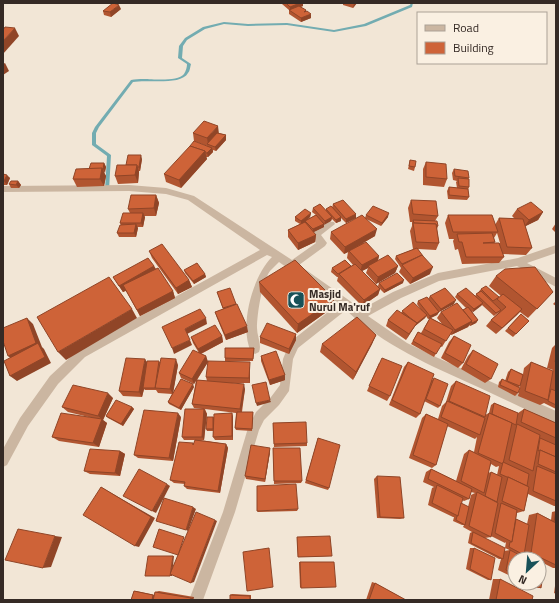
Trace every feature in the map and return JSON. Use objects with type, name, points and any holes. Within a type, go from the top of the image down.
[{"type":"street","points":[[3,189],[156,189],[176,192],[191,198],[208,208],[267,250],[292,265],[346,304],[359,316],[403,346],[434,362],[556,417]]},
{"type":"street","points":[[292,265],[322,243],[316,236],[317,233],[332,224]]},
{"type":"street","points":[[359,316],[397,295],[438,276],[518,262],[556,249]]},
{"type":"street","points":[[3,461],[24,422],[54,380],[82,354],[267,250]]},
{"type":"street","points":[[255,349],[252,328],[254,308],[262,277],[267,268],[278,257]]},
{"type":"street","points":[[518,262],[556,283]]},
{"type":"street","points":[[196,600],[229,512],[254,428],[260,416],[285,388],[288,359],[294,345],[346,304]]},
{"type":"building","points":[[113,3],[119,5],[110,12],[103,11]]},
{"type":"building","points":[[286,3],[300,3],[290,7]]},
{"type":"building","points":[[299,6],[306,10],[304,12],[307,11],[311,14],[301,18],[289,10]]},
{"type":"building","points":[[5,27],[15,28],[3,41],[3,30]]},
{"type":"building","points":[[204,121],[218,126],[207,138],[193,133]]},
{"type":"building","points":[[217,133],[226,135],[215,147],[207,144]]},
{"type":"building","points":[[194,141],[212,148],[206,153],[205,151],[190,146]]},
{"type":"building","points":[[190,146],[205,151],[179,180],[164,174]]},
{"type":"building","points":[[128,155],[141,155],[139,167],[137,167],[137,165],[126,165]]},
{"type":"building","points":[[410,160],[416,161],[415,167],[409,166]]},
{"type":"building","points":[[426,162],[446,164],[447,179],[426,177]]},
{"type":"building","points":[[91,163],[104,163],[103,169],[89,169]]},
{"type":"building","points":[[117,165],[137,165],[135,175],[115,176]]},
{"type":"building","points":[[102,168],[100,179],[73,179],[76,169]]},
{"type":"building","points":[[454,169],[468,171],[469,178],[455,176]]},
{"type":"building","points":[[3,174],[7,175],[4,181],[3,181]]},
{"type":"building","points":[[458,178],[469,179],[469,187],[459,186]]},
{"type":"building","points":[[11,181],[18,181],[16,185],[9,184]]},
{"type":"building","points":[[449,187],[468,189],[469,197],[449,195]]},
{"type":"building","points":[[131,195],[156,195],[154,208],[128,209]]},
{"type":"building","points":[[343,200],[356,214],[346,219],[333,204]]},
{"type":"building","points":[[411,200],[436,201],[438,216],[413,214]]},
{"type":"building","points":[[531,202],[543,212],[529,220],[517,209]]},
{"type":"building","points":[[320,204],[332,217],[325,221],[313,208]]},
{"type":"building","points":[[331,206],[341,217],[336,220],[326,209]]},
{"type":"building","points":[[373,206],[389,213],[382,223],[366,215]]},
{"type":"building","points":[[305,209],[311,213],[301,221],[295,217]]},
{"type":"building","points":[[123,213],[143,213],[141,223],[120,223]]},
{"type":"building","points":[[316,215],[324,224],[313,229],[305,221]]},
{"type":"building","points":[[362,215],[377,229],[345,247],[331,232]]},
{"type":"building","points":[[448,215],[492,215],[498,232],[453,232]]},
{"type":"building","points":[[499,218],[523,219],[532,248],[507,247]]},
{"type":"building","points":[[413,220],[437,221],[438,226],[436,226],[436,224],[414,223]]},
{"type":"building","points":[[305,222],[316,235],[298,243],[288,230]]},
{"type":"building","points":[[413,223],[436,224],[439,243],[416,242]]},
{"type":"building","points":[[136,224],[134,233],[117,233],[120,225]]},
{"type":"building","points":[[492,233],[495,242],[483,243],[499,243],[504,257],[466,257],[462,242],[459,242],[457,234]]},
{"type":"building","points":[[366,242],[379,256],[362,265],[349,251]]},
{"type":"building","points":[[162,244],[189,280],[176,288],[149,251]]},
{"type":"building","points":[[417,248],[423,256],[422,255],[402,264],[396,256]]},
{"type":"building","points":[[388,255],[398,266],[378,277],[368,266]]},
{"type":"building","points":[[422,255],[433,267],[413,278],[402,265]]},
{"type":"building","points":[[148,258],[154,266],[119,286],[113,277]]},
{"type":"building","name":"Masjid Nurul Ma'ruf","points":[[295,260],[334,299],[298,324],[259,282]]},
{"type":"building","points":[[345,260],[351,266],[338,274],[332,268]]},
{"type":"building","points":[[197,263],[205,274],[193,281],[184,270]]},
{"type":"building","points":[[355,264],[380,289],[364,300],[339,274]]},
{"type":"building","points":[[535,267],[553,292],[537,309],[496,276],[505,269]]},
{"type":"building","points":[[158,268],[173,291],[137,310],[123,285]]},
{"type":"building","points":[[397,273],[404,280],[385,290],[379,283]]},
{"type":"building","points":[[109,277],[132,309],[58,352],[37,317]]},
{"type":"building","points":[[486,286],[499,297],[493,301],[481,289]]},
{"type":"building","points":[[230,288],[236,304],[223,308],[217,292]]},
{"type":"building","points":[[445,288],[456,300],[441,309],[430,296]]},
{"type":"building","points":[[466,288],[483,303],[474,309],[457,294]]},
{"type":"building","points":[[481,291],[501,310],[496,313],[476,294]]},
{"type":"building","points":[[503,294],[522,309],[502,328],[491,320],[506,307],[497,299]]},
{"type":"building","points":[[427,297],[439,312],[430,316],[418,301]]},
{"type":"building","points":[[413,302],[427,315],[417,323],[402,311]]},
{"type":"building","points":[[457,303],[472,321],[455,330],[441,312]]},
{"type":"building","points":[[237,304],[247,326],[225,335],[215,312]]},
{"type":"building","points":[[468,307],[478,320],[472,323],[463,310]]},
{"type":"building","points":[[200,309],[206,318],[185,329],[190,340],[172,348],[162,327]]},
{"type":"building","points":[[397,310],[417,323],[409,334],[388,320]]},
{"type":"building","points":[[521,314],[529,321],[516,334],[508,328]]},
{"type":"building","points":[[357,317],[376,335],[356,372],[322,344]]},
{"type":"building","points":[[27,318],[36,343],[8,356],[3,341],[3,328]]},
{"type":"building","points":[[430,318],[453,330],[446,341],[424,329]]},
{"type":"building","points":[[267,323],[296,334],[289,349],[260,337]]},
{"type":"building","points":[[215,325],[222,336],[198,349],[191,337]]},
{"type":"building","points":[[418,332],[442,344],[436,354],[413,341]]},
{"type":"building","points":[[454,336],[471,345],[463,363],[445,353]]},
{"type":"building","points":[[38,343],[45,357],[10,376],[4,361]]},
{"type":"building","points":[[225,348],[254,348],[253,359],[225,358]]},
{"type":"building","points":[[193,350],[206,356],[192,379],[179,373]]},
{"type":"building","points":[[473,350],[498,364],[491,379],[466,364]]},
{"type":"building","points":[[276,351],[285,375],[269,380],[261,356]]},
{"type":"building","points":[[126,358],[145,359],[139,392],[119,391]]},
{"type":"building","points":[[161,358],[176,359],[170,389],[155,388]]},
{"type":"building","points":[[382,358],[402,366],[390,396],[369,386]]},
{"type":"building","points":[[147,361],[159,361],[155,388],[143,388]]},
{"type":"building","points":[[208,361],[250,362],[249,378],[206,377]]},
{"type":"building","points":[[408,362],[434,374],[420,414],[392,400]]},
{"type":"building","points":[[531,362],[553,371],[548,400],[525,391]]},
{"type":"building","points":[[511,369],[523,375],[520,386],[507,381]]},
{"type":"building","points":[[434,378],[448,384],[440,406],[426,399]]},
{"type":"building","points":[[181,379],[193,384],[179,408],[168,402]]},
{"type":"building","points":[[502,379],[520,388],[518,393],[500,385]]},
{"type":"building","points":[[197,380],[244,384],[240,409],[192,404]]},
{"type":"building","points":[[456,381],[490,396],[485,417],[449,401]]},
{"type":"building","points":[[266,382],[270,400],[256,403],[252,385]]},
{"type":"building","points":[[73,385],[108,393],[98,416],[62,407]]},
{"type":"building","points":[[551,389],[556,391],[556,405],[548,401]]},
{"type":"building","points":[[116,400],[132,407],[121,424],[106,416]]},
{"type":"building","points":[[447,401],[485,418],[480,435],[441,417]]},
{"type":"building","points":[[494,403],[518,413],[516,425],[492,414]]},
{"type":"building","points":[[185,409],[204,409],[202,437],[182,437]]},
{"type":"building","points":[[524,409],[556,423],[556,438],[521,422]]},
{"type":"building","points":[[144,410],[178,413],[169,458],[134,455]]},
{"type":"building","points":[[237,412],[253,412],[252,429],[235,428]]},
{"type":"building","points":[[61,413],[102,419],[93,443],[52,437]]},
{"type":"building","points":[[232,413],[232,436],[213,437],[214,414]]},
{"type":"building","points":[[489,413],[512,423],[503,464],[478,453]]},
{"type":"building","points":[[426,414],[448,424],[436,465],[413,455]]},
{"type":"building","points":[[207,417],[213,417],[213,429],[206,429]]},
{"type":"building","points":[[306,422],[307,443],[274,444],[273,423]]},
{"type":"building","points":[[517,424],[540,435],[533,471],[509,460]]},
{"type":"building","points":[[318,438],[340,445],[329,488],[306,480]]},
{"type":"building","points":[[540,438],[556,445],[556,457],[540,450],[538,451]]},
{"type":"building","points":[[195,440],[226,444],[218,491],[184,486],[185,482],[170,480],[179,442],[193,443],[193,445]]},
{"type":"building","points":[[251,445],[270,448],[265,479],[245,476]]},
{"type":"building","points":[[273,448],[300,448],[302,481],[274,481]]},
{"type":"building","points":[[90,449],[120,451],[115,473],[84,471]]},
{"type":"building","points":[[469,450],[491,461],[484,493],[461,481]]},
{"type":"building","points":[[540,450],[556,457],[556,472],[538,464]]},
{"type":"building","points":[[503,462],[529,474],[527,486],[500,474]]},
{"type":"building","points":[[537,466],[556,474],[556,501],[533,491]]},
{"type":"building","points":[[139,469],[167,484],[152,511],[123,496]]},
{"type":"building","points":[[431,469],[472,489],[469,499],[428,479]]},
{"type":"building","points":[[491,472],[502,477],[497,502],[485,496]]},
{"type":"building","points":[[377,476],[400,477],[404,518],[380,517]]},
{"type":"building","points":[[508,477],[529,487],[524,511],[502,501]]},
{"type":"building","points":[[296,484],[298,509],[257,511],[257,486]]},
{"type":"building","points":[[437,485],[463,498],[458,516],[432,503]]},
{"type":"building","points":[[101,487],[151,517],[135,546],[83,515]]},
{"type":"building","points":[[477,492],[498,503],[491,537],[469,526]]},
{"type":"building","points":[[164,498],[193,507],[186,530],[156,521]]},
{"type":"building","points":[[461,503],[469,507],[465,525],[456,520]]},
{"type":"building","points":[[501,503],[517,510],[512,542],[495,533]]},
{"type":"building","points":[[556,511],[556,523],[554,522]]},
{"type":"building","points":[[196,512],[215,520],[191,583],[170,574]]},
{"type":"building","points":[[537,513],[556,523],[556,565],[547,561],[547,551],[531,551]]},
{"type":"building","points":[[516,519],[529,525],[525,551],[516,551],[509,547],[510,542],[512,542]]},
{"type":"building","points":[[18,529],[55,536],[43,568],[5,560]]},
{"type":"building","points":[[159,529],[184,537],[178,555],[153,547]]},
{"type":"building","points":[[473,532],[505,548],[503,559],[471,543]]},
{"type":"building","points":[[330,536],[332,556],[298,557],[297,537]]},
{"type":"building","points":[[269,548],[273,587],[247,591],[243,552]]},
{"type":"building","points":[[474,548],[495,558],[491,580],[470,569]]},
{"type":"building","points":[[148,556],[173,556],[170,576],[145,576]]},
{"type":"building","points":[[300,562],[334,562],[336,587],[301,588]]},
{"type":"building","points":[[500,579],[507,583],[507,591],[523,591],[533,596],[532,600],[496,600]]},
{"type":"building","points":[[375,583],[406,600],[369,600]]},
{"type":"building","points":[[134,591],[153,595],[152,600],[131,600]]},
{"type":"building","points":[[155,592],[191,598],[190,600],[153,600]]},
{"type":"building","points":[[230,595],[250,596],[250,600],[230,600]]},
{"type":"waterway","points":[[107,190],[109,155],[94,145],[94,133],[97,127],[132,81],[169,80],[182,77],[186,74],[189,64],[180,58],[181,46],[186,39],[204,28],[224,23],[248,25],[287,24],[334,31],[365,25],[411,6],[412,3]]},
{"type":"place","name":"Masjid Nurul Ma'ruf","points":[[296,300]]}]
